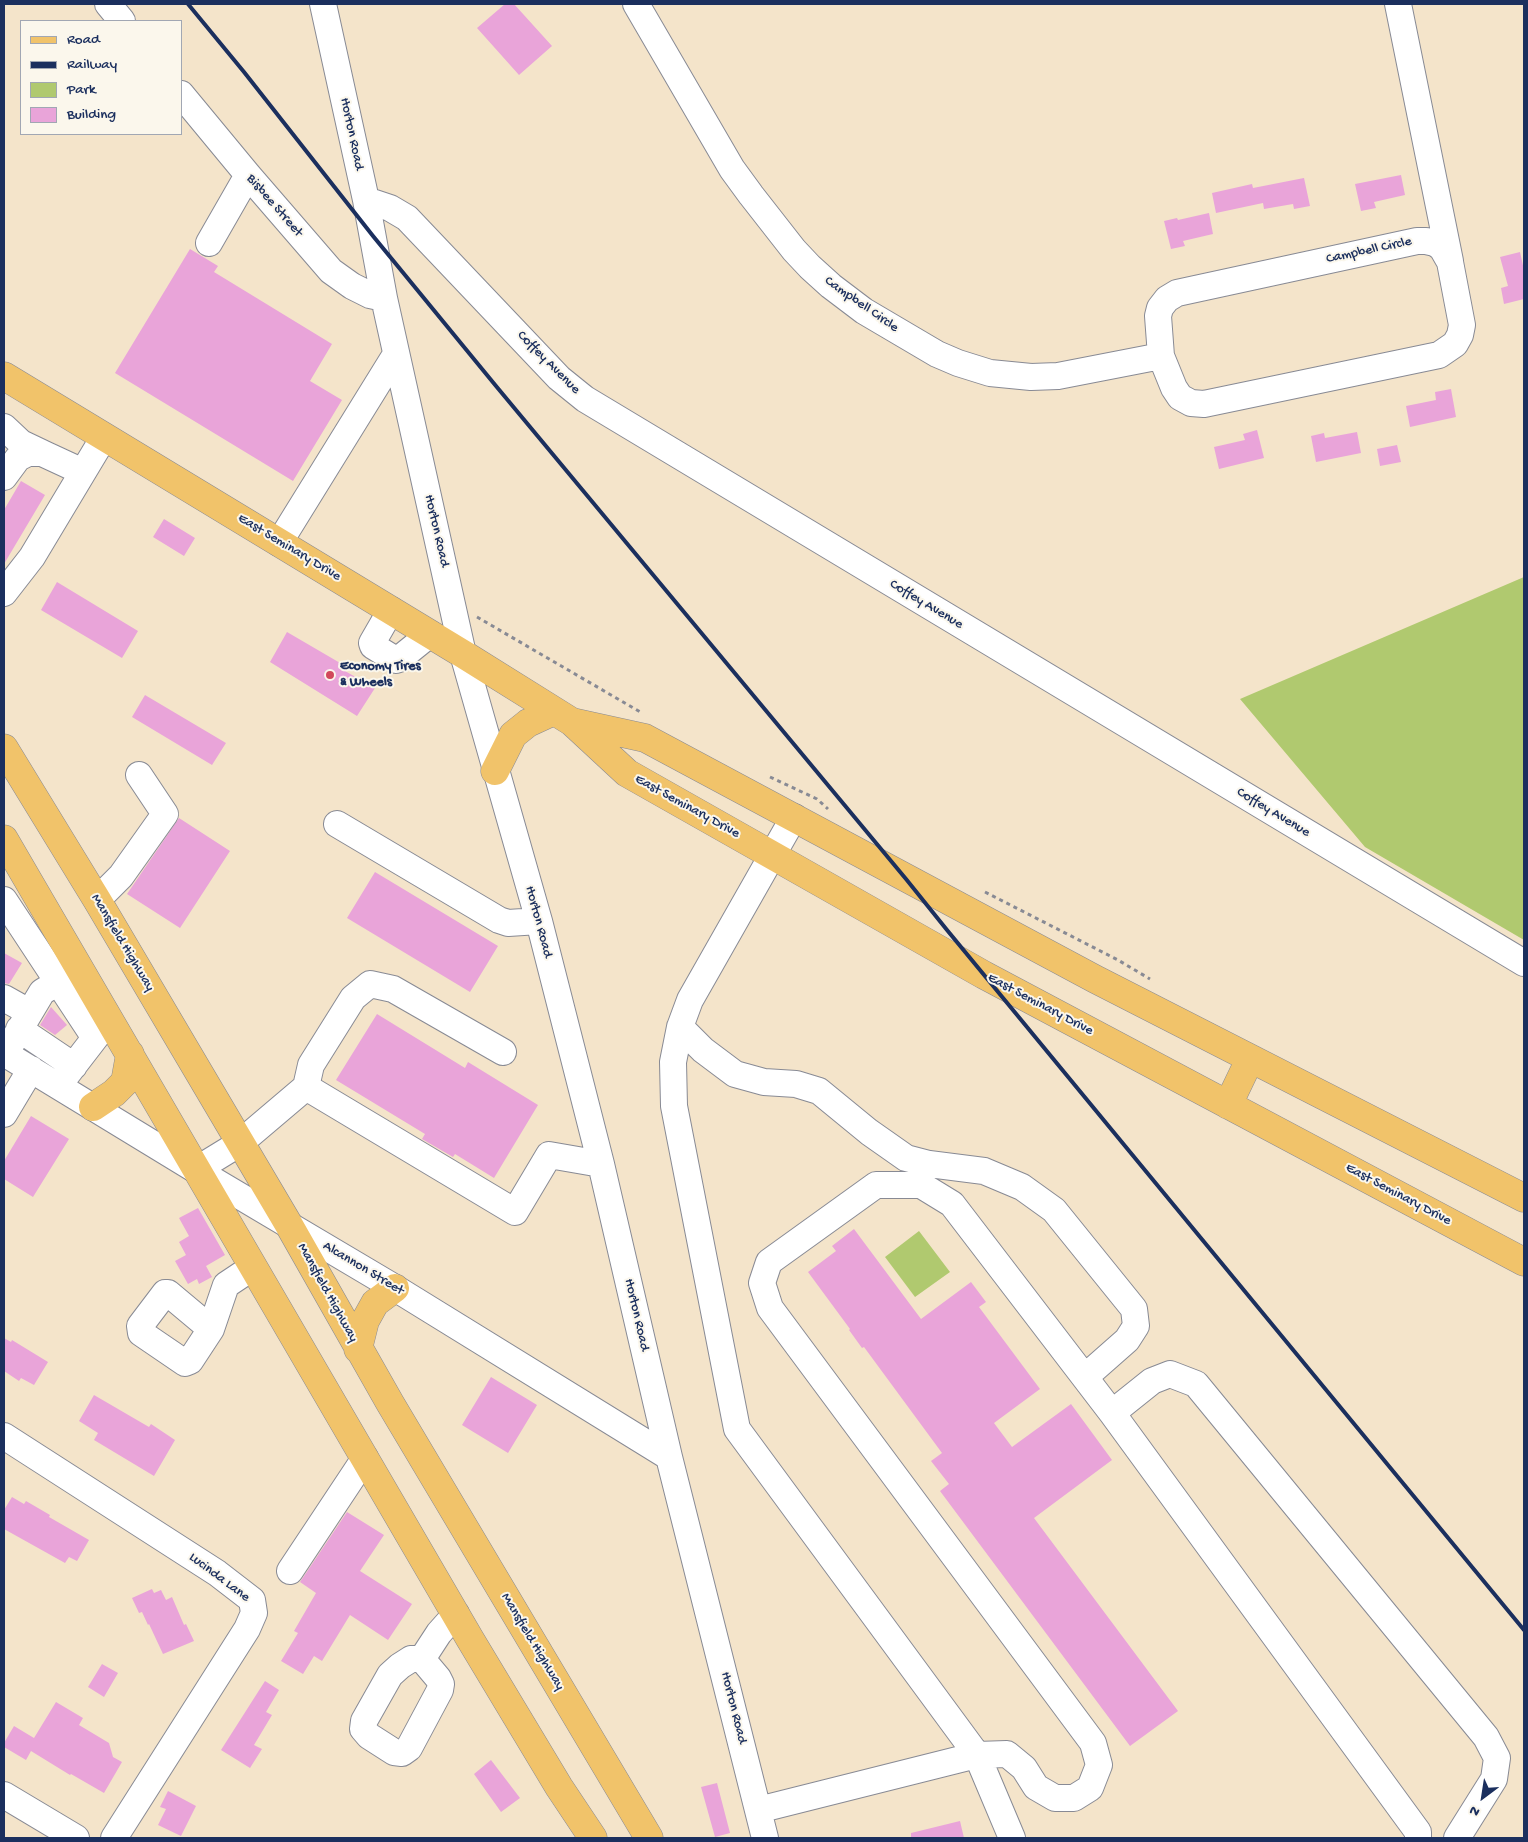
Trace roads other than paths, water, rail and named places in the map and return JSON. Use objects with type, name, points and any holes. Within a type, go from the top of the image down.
[{"type":"main road","name":"East Seminary Drive","points":[[4,376],[391,610],[563,717],[627,773],[984,975],[1524,1262]]},
{"type":"main road","name":"East Seminary Drive","points":[[563,717],[645,738],[1095,979],[1524,1198]]},
{"type":"main road","points":[[495,771],[513,735],[528,723],[563,717]]},
{"type":"main road","name":"Mansfield Highway","points":[[4,748],[97,900],[289,1225],[358,1348],[649,1838]]},
{"type":"main road","points":[[4,838],[68,975],[102,1029],[130,1054],[456,1614],[559,1787],[592,1838]]},
{"type":"main road","points":[[93,1107],[114,1093],[125,1082],[130,1054]]},
{"type":"main road","points":[[1228,1104],[1250,1059]]},
{"type":"main road","points":[[358,1348],[365,1321],[375,1303],[396,1288]]},
{"type":"street","points":[[108,4],[121,20]]},
{"type":"street","name":"Horton Road","points":[[323,4],[366,200],[396,354],[463,654],[539,922],[601,1164],[669,1457],[765,1838]]},
{"type":"street","name":"Campbell Circle","points":[[636,4],[732,169],[751,195],[799,256],[831,286],[864,311],[937,354],[990,373],[1031,377],[1058,376],[1161,356]]},
{"type":"street","points":[[1398,4],[1450,262]]},
{"type":"street","name":"Bisbee Street","points":[[182,95],[331,271],[352,286],[370,295],[384,298]]},
{"type":"street","points":[[209,243],[248,175]]},
{"type":"street","name":"Coffey Avenue","points":[[366,200],[390,208],[407,218],[559,378],[584,399],[1524,963]]},
{"type":"street","name":"Campbell Circle","points":[[1417,241],[1435,243],[1442,248],[1450,262],[1462,325],[1460,335],[1455,344],[1440,355],[1204,404],[1191,403],[1180,397],[1174,388],[1161,356],[1158,316],[1160,308],[1167,299],[1178,293],[1417,241]]},
{"type":"street","points":[[279,542],[396,354]]},
{"type":"street","points":[[4,427],[21,444],[83,472]]},
{"type":"street","points":[[4,592],[32,557],[104,437]]},
{"type":"street","points":[[4,477],[18,458],[28,453],[42,453]]},
{"type":"street","points":[[391,610],[372,643],[373,646],[396,660],[430,634]]},
{"type":"street","points":[[97,900],[121,876],[165,814],[139,775]]},
{"type":"street","points":[[794,817],[690,1000],[680,1027],[673,1062],[674,1106],[737,1429],[977,1755],[1012,1838]]},
{"type":"street","points":[[337,824],[499,920],[508,923],[539,922]]},
{"type":"street","points":[[4,900],[68,975],[42,992],[4,1054]]},
{"type":"street","points":[[196,1170],[240,1143],[306,1087],[311,1065],[353,998],[370,984],[393,989],[504,1052]]},
{"type":"street","points":[[4,998],[24,1021],[74,1066]]},
{"type":"street","points":[[680,1027],[703,1050],[735,1074],[764,1082],[796,1084],[819,1091],[869,1132],[906,1158],[929,1164],[984,1171],[1022,1187],[1054,1210],[1134,1309],[1136,1326],[1127,1340],[1085,1377]]},
{"type":"street","points":[[58,1086],[102,1029]]},
{"type":"street","name":"Alcannon Street","points":[[4,1054],[396,1288],[669,1457]]},
{"type":"street","points":[[4,1114],[30,1069]]},
{"type":"street","points":[[306,1087],[515,1212],[550,1156],[601,1164]]},
{"type":"street","points":[[758,1810],[977,1755],[1008,1754],[1024,1768],[1036,1787],[1055,1798],[1074,1798],[1090,1788],[1099,1765],[1093,1743],[770,1308],[762,1283],[769,1262],[876,1185],[921,1185],[952,1204],[1085,1377],[1418,1832],[1418,1838]]},
{"type":"street","points":[[211,1329],[226,1285],[254,1267]]},
{"type":"street","points":[[1112,1413],[1152,1380],[1170,1374],[1196,1384],[1486,1737],[1496,1758],[1494,1779],[1457,1838]]},
{"type":"street","name":"Lucinda Lane","points":[[4,1436],[217,1573],[252,1600],[254,1614],[247,1629],[114,1838]]},
{"type":"street","points":[[290,1571],[365,1458]]},
{"type":"street","points":[[422,1659],[439,1633],[456,1614]]},
{"type":"street","points":[[4,1795],[76,1838]]},
{"type":"railway","points":[[188,4],[373,236],[496,386],[906,879],[1524,1630]]},
{"type":"place","name":"Economy Tires & Wheels","points":[[330,675]]}]
